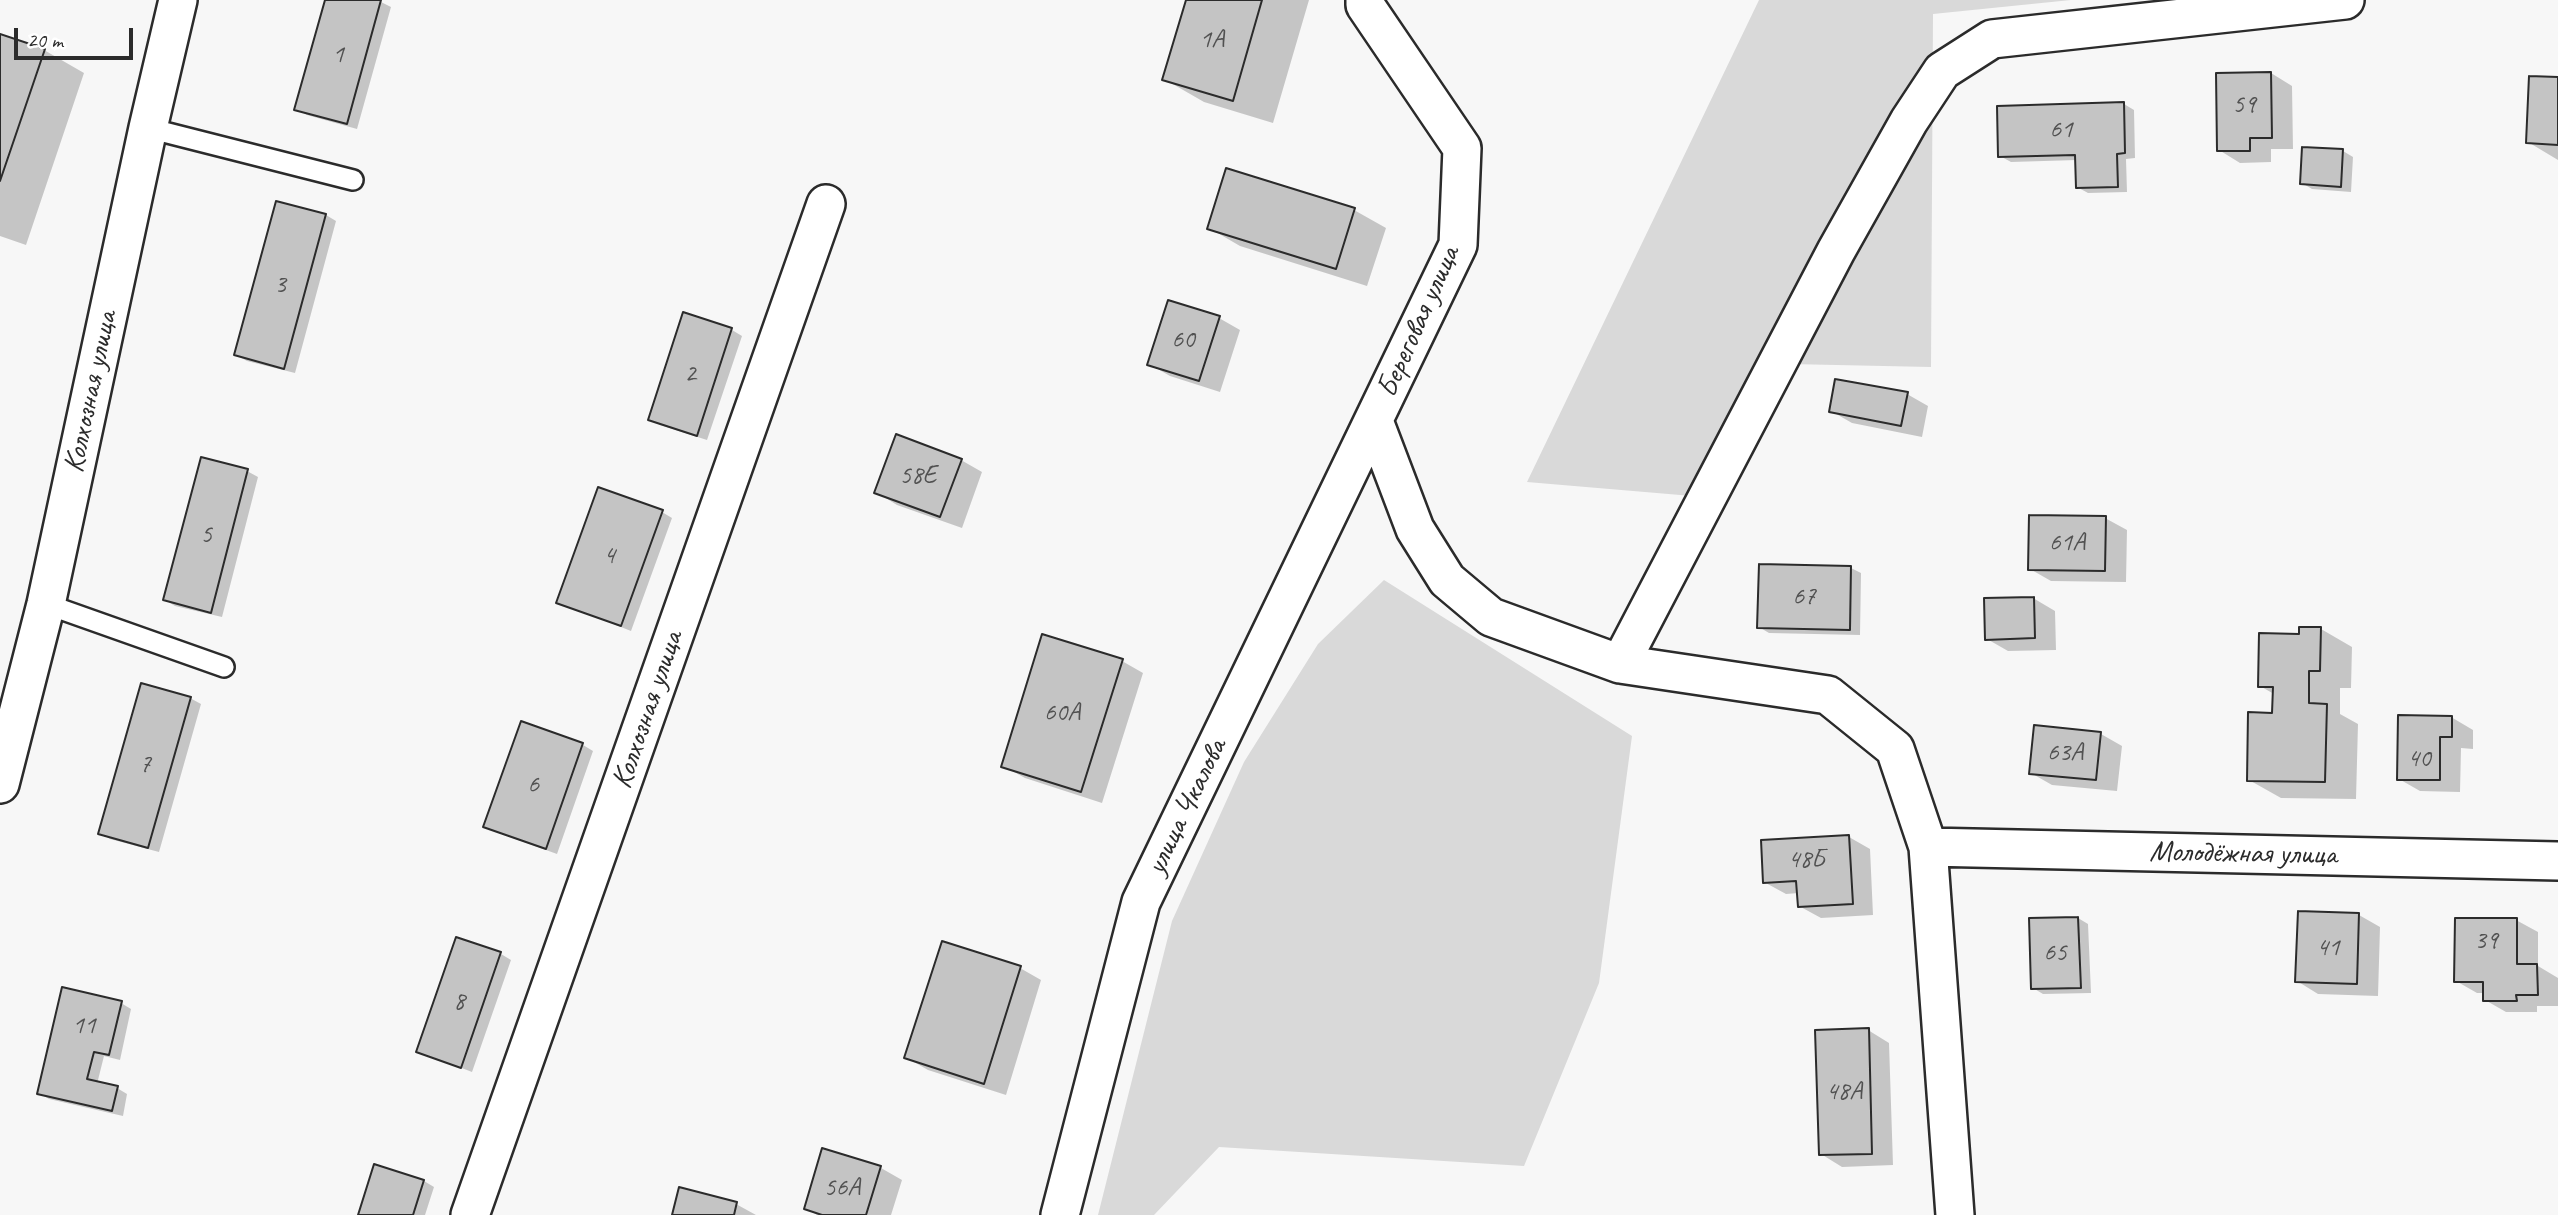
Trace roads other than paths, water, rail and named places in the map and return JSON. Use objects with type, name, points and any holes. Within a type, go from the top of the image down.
[{"type":"street","name":"Колхозная улица","points":[[0,784],[46,604],[178,0]]},
{"type":"street","name":"Береговая улица","points":[[1365,0],[1365,5],[1462,148],[1458,245],[1374,421]]},
{"type":"street","points":[[1620,664],[1836,251],[1909,121],[1942,71],[1992,38],[2345,0]]},
{"type":"street","name":"Колхозная улица","points":[[470,1215],[827,204]]},
{"type":"street","points":[[1374,421],[1415,529],[1447,580],[1492,617],[1620,664],[1828,695],[1895,749],[1928,847],[1955,1215]]},
{"type":"street","name":"улица Чкалова","points":[[1060,1215],[1141,902],[1374,421]]},
{"type":"street","name":"Молодёжная улица","points":[[1928,847],[2558,861]]},
{"type":"lane","points":[[148,128],[353,180]]},
{"type":"lane","points":[[46,604],[224,667]]}]
